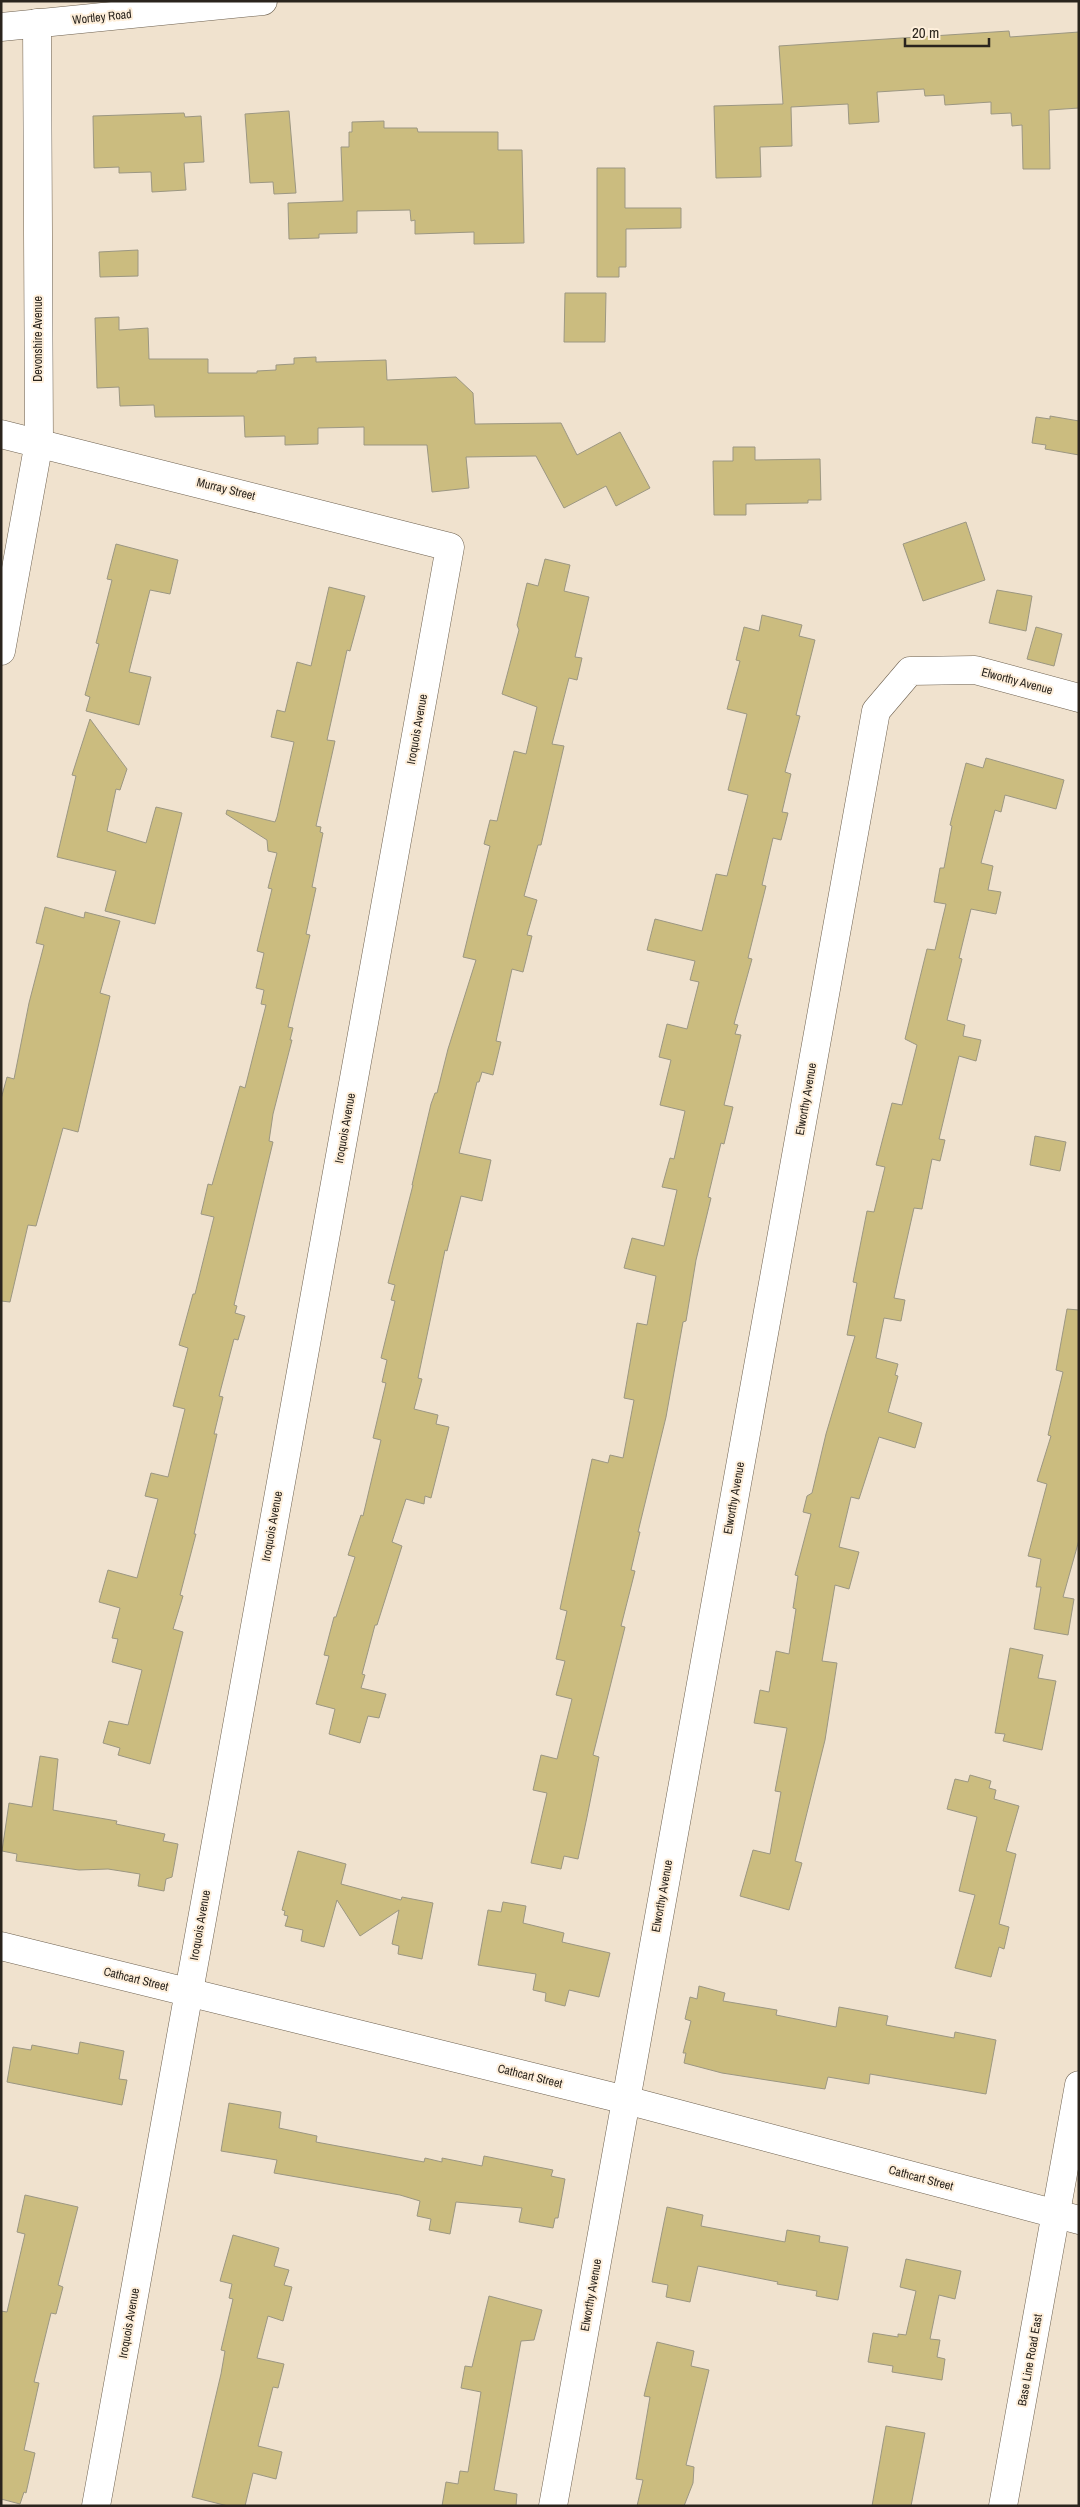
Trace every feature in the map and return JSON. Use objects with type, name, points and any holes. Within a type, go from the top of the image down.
[{"type":"street","name":"Wortley Road","points":[[1,27],[263,1]]},
{"type":"street","name":"Devonshire Avenue","points":[[1,651],[39,442],[38,23]]},
{"type":"street","name":"Murray Street","points":[[1,434],[39,442],[450,547]]},
{"type":"street","name":"Iroquois Avenue","points":[[96,2506],[450,547]]},
{"type":"street","name":"Elworthy Avenue","points":[[553,2506],[876,711],[910,671],[975,670],[1079,698]]},
{"type":"street","name":"Cathcart Street","points":[[1,1946],[626,2100],[1067,2217]]},
{"type":"street","name":"Base Line Road East","points":[[1003,2506],[1067,2217],[1079,2085]]},
{"type":"building","points":[[1009,31],[1010,37],[1079,32],[1079,108],[1049,110],[1050,169],[1023,169],[1022,125],[1012,126],[1011,113],[991,114],[991,102],[945,105],[944,95],[925,96],[924,89],[877,92],[879,122],[849,124],[848,104],[791,107],[792,146],[760,147],[761,177],[716,178],[714,106],[783,104],[779,46]]},
{"type":"building","points":[[289,111],[296,193],[274,194],[273,182],[250,183],[245,114]]},
{"type":"building","points":[[184,113],[185,117],[201,116],[204,162],[184,163],[186,190],[152,192],[151,172],[119,173],[119,167],[94,168],[93,116]]},
{"type":"building","points":[[384,121],[384,128],[417,128],[418,132],[498,132],[498,150],[522,150],[524,243],[474,244],[474,232],[415,234],[415,220],[411,221],[410,210],[357,211],[357,233],[319,234],[319,238],[289,239],[288,203],[343,201],[341,147],[349,147],[349,132],[352,132],[352,122]]},
{"type":"building","points":[[597,168],[625,168],[625,208],[681,208],[681,228],[626,229],[626,267],[619,267],[619,277],[597,277]]},
{"type":"building","points":[[138,250],[138,276],[100,277],[99,252]]},
{"type":"building","points":[[565,293],[606,293],[605,342],[564,342]]},
{"type":"building","points":[[119,317],[119,330],[148,328],[149,359],[208,359],[208,373],[257,373],[257,371],[276,370],[276,365],[294,364],[294,358],[316,357],[316,362],[386,360],[387,380],[456,377],[473,393],[475,424],[561,423],[577,455],[620,432],[650,488],[616,506],[606,486],[564,508],[536,456],[466,457],[469,488],[432,492],[427,445],[364,445],[364,427],[318,428],[318,444],[285,445],[285,436],[245,437],[244,416],[155,417],[154,405],[120,406],[119,387],[97,388],[95,318]]},
{"type":"building","points":[[1050,416],[1079,421],[1079,455],[1045,449],[1046,445],[1032,443],[1036,417],[1050,419]]},
{"type":"building","points":[[733,447],[755,447],[755,460],[820,459],[821,500],[808,500],[808,503],[746,504],[746,515],[714,515],[713,461],[733,461]]},
{"type":"building","points":[[966,522],[985,580],[923,601],[903,544]]},
{"type":"building","points":[[116,544],[178,560],[170,594],[150,590],[129,672],[151,677],[139,725],[86,711],[90,697],[85,695],[99,644],[96,643],[112,580],[107,579]]},
{"type":"building","points":[[545,559],[570,565],[564,591],[589,597],[575,657],[582,658],[577,680],[569,678],[552,744],[564,746],[541,845],[538,845],[524,896],[537,900],[527,935],[532,936],[523,972],[512,969],[496,1041],[501,1042],[493,1075],[482,1072],[479,1082],[477,1082],[459,1153],[491,1160],[482,1201],[461,1196],[447,1251],[445,1250],[418,1378],[422,1379],[414,1409],[438,1415],[436,1424],[449,1427],[431,1498],[425,1496],[424,1504],[406,1499],[392,1542],[402,1546],[377,1625],[375,1625],[362,1674],[365,1675],[361,1688],[386,1694],[379,1718],[368,1716],[360,1743],[329,1734],[335,1709],[316,1704],[329,1656],[324,1655],[334,1617],[336,1617],[355,1557],[348,1555],[361,1515],[363,1516],[381,1440],[373,1438],[386,1383],[382,1382],[387,1360],[381,1358],[395,1301],[391,1300],[395,1285],[388,1283],[431,1104],[435,1093],[437,1093],[448,1049],[476,960],[463,957],[490,846],[484,844],[490,820],[497,821],[514,751],[526,754],[537,707],[502,694],[519,630],[517,625],[527,583],[538,586]]},
{"type":"building","points":[[329,587],[365,596],[350,651],[347,650],[327,740],[335,741],[316,826],[321,827],[320,832],[323,833],[312,887],[316,888],[306,934],[310,935],[288,1027],[293,1028],[290,1040],[292,1040],[273,1114],[269,1141],[273,1142],[234,1305],[237,1306],[235,1313],[245,1316],[238,1340],[234,1339],[219,1396],[223,1397],[214,1434],[217,1434],[194,1534],[196,1534],[180,1595],[183,1596],[173,1629],[183,1632],[150,1764],[118,1755],[120,1748],[103,1743],[109,1721],[128,1725],[142,1670],[112,1662],[118,1639],[112,1638],[120,1608],[99,1602],[108,1570],[137,1578],[158,1499],[145,1496],[151,1473],[168,1477],[185,1409],[173,1406],[188,1348],[179,1345],[193,1294],[195,1294],[214,1217],[201,1214],[208,1184],[212,1185],[240,1086],[245,1088],[266,1005],[261,1004],[264,990],[256,988],[264,953],[257,951],[272,889],[268,888],[277,853],[268,851],[267,840],[226,814],[227,810],[275,822],[294,742],[271,737],[277,710],[285,712],[297,662],[311,666]]},
{"type":"building","points":[[997,590],[1032,596],[1026,631],[989,623]]},
{"type":"building","points":[[762,615],[802,625],[799,636],[815,640],[796,715],[800,716],[785,772],[791,774],[782,812],[788,813],[781,840],[773,838],[762,885],[766,886],[748,958],[752,959],[734,1024],[738,1025],[735,1034],[741,1035],[724,1105],[733,1107],[724,1144],[721,1143],[708,1197],[711,1198],[696,1260],[686,1321],[683,1322],[666,1417],[638,1532],[640,1532],[631,1570],[635,1571],[621,1626],[625,1627],[593,1755],[599,1757],[578,1859],[564,1856],[561,1869],[531,1863],[547,1793],[533,1790],[541,1755],[557,1759],[572,1699],[556,1695],[565,1661],[556,1659],[567,1611],[560,1609],[592,1459],[608,1463],[610,1455],[623,1458],[634,1400],[624,1398],[637,1323],[647,1325],[656,1276],[624,1268],[632,1238],[664,1246],[677,1190],[662,1187],[670,1158],[674,1159],[685,1111],[660,1105],[671,1060],[659,1057],[667,1024],[687,1029],[699,982],[690,980],[695,961],[647,950],[655,919],[702,931],[716,874],[727,876],[748,795],[728,790],[747,714],[727,709],[740,661],[736,660],[744,627],[759,631]]},
{"type":"building","points":[[1036,627],[1062,634],[1054,666],[1027,659]]},
{"type":"building","points":[[90,719],[127,769],[120,790],[116,789],[107,831],[146,843],[156,807],[182,813],[155,924],[105,911],[116,871],[57,857],[76,776],[72,775]]},
{"type":"building","points":[[986,758],[1064,780],[1056,809],[1005,795],[1001,812],[995,810],[981,863],[993,866],[988,890],[1001,892],[996,914],[971,909],[959,958],[962,959],[947,1020],[965,1025],[963,1036],[981,1040],[976,1061],[959,1056],[939,1139],[945,1140],[940,1161],[932,1159],[922,1209],[914,1208],[900,1270],[894,1298],[905,1300],[901,1321],[884,1318],[876,1358],[898,1364],[895,1375],[898,1376],[888,1412],[922,1423],[915,1448],[879,1437],[859,1499],[851,1497],[839,1547],[859,1552],[849,1589],[835,1585],[822,1661],[837,1663],[825,1740],[795,1861],[802,1863],[789,1910],[740,1896],[753,1850],[770,1854],[781,1792],[775,1791],[787,1728],[754,1723],[760,1690],[769,1692],[776,1651],[789,1654],[796,1609],[793,1608],[798,1576],[795,1575],[811,1514],[803,1512],[807,1496],[812,1493],[826,1434],[855,1336],[847,1335],[857,1283],[853,1282],[867,1211],[874,1212],[885,1167],[876,1165],[892,1103],[902,1105],[917,1045],[905,1039],[927,949],[935,950],[946,904],[934,902],[940,868],[944,868],[952,826],[950,825],[966,763],[983,768]]},
{"type":"building","points":[[45,907],[84,918],[85,912],[120,921],[100,993],[110,996],[78,1132],[63,1128],[36,1226],[28,1225],[10,1302],[1,1301],[1,1099],[7,1077],[14,1079],[29,1003],[44,945],[36,943]]},
{"type":"building","points":[[1035,1136],[1066,1142],[1060,1171],[1030,1165]]},
{"type":"building","points":[[1067,1309],[1079,1310],[1079,1540],[1063,1597],[1074,1599],[1068,1635],[1034,1629],[1041,1587],[1036,1587],[1041,1559],[1028,1556],[1047,1484],[1037,1481],[1051,1436],[1048,1435],[1063,1372],[1056,1370]]},
{"type":"building","points":[[1010,1648],[1043,1655],[1038,1678],[1056,1681],[1042,1750],[1003,1741],[1005,1734],[995,1733]]},
{"type":"building","points":[[40,1756],[58,1759],[53,1810],[117,1821],[116,1824],[165,1834],[163,1841],[178,1844],[172,1877],[166,1879],[164,1891],[138,1886],[140,1874],[108,1869],[79,1870],[16,1861],[17,1854],[2,1851],[9,1803],[32,1807]]},
{"type":"building","points":[[970,1775],[991,1781],[989,1788],[996,1790],[994,1799],[1019,1806],[1006,1851],[1016,1854],[999,1924],[1009,1927],[1004,1949],[999,1947],[991,1977],[955,1968],[975,1895],[959,1891],[977,1817],[947,1809],[955,1779],[968,1782]]},
{"type":"building","points":[[298,1851],[346,1864],[341,1884],[401,1900],[402,1897],[433,1903],[422,1959],[398,1954],[399,1946],[392,1944],[399,1910],[360,1936],[337,1900],[324,1947],[301,1941],[303,1930],[285,1926],[288,1916],[284,1915],[285,1911],[282,1910]]},
{"type":"building","points":[[503,1902],[526,1906],[523,1923],[564,1933],[562,1942],[610,1953],[599,1997],[569,1990],[565,2006],[545,2001],[546,1993],[533,1990],[536,1974],[478,1965],[488,1910],[501,1912]]},
{"type":"building","points":[[699,1986],[725,1993],[723,2001],[777,2010],[776,2015],[836,2027],[839,2007],[888,2016],[886,2025],[954,2038],[955,2032],[996,2040],[986,2094],[870,2074],[869,2084],[828,2077],[825,2089],[722,2073],[684,2063],[686,2053],[683,2053],[691,2021],[685,2019],[690,1997],[697,1999]]},
{"type":"building","points":[[80,2042],[124,2051],[119,2079],[127,2080],[122,2105],[7,2082],[13,2047],[31,2050],[32,2045],[78,2054]]},
{"type":"building","points":[[229,2103],[281,2112],[279,2128],[317,2136],[316,2142],[424,2162],[425,2158],[442,2162],[442,2158],[482,2166],[484,2156],[553,2170],[551,2176],[565,2179],[558,2218],[555,2218],[553,2228],[519,2222],[522,2208],[456,2202],[450,2234],[429,2230],[431,2219],[417,2216],[420,2201],[400,2195],[274,2173],[277,2160],[221,2151]]},
{"type":"building","points":[[25,2195],[78,2207],[58,2285],[63,2287],[56,2314],[51,2313],[34,2382],[39,2383],[24,2450],[35,2453],[26,2493],[24,2492],[20,2504],[1,2499],[1,2311],[7,2312],[25,2234],[17,2232]]},
{"type":"building","points":[[667,2207],[703,2215],[701,2226],[785,2242],[787,2230],[820,2236],[819,2242],[848,2247],[838,2300],[816,2296],[817,2291],[698,2266],[690,2302],[666,2297],[668,2285],[652,2282]]},
{"type":"building","points":[[233,2235],[279,2248],[274,2266],[289,2270],[284,2285],[292,2287],[283,2321],[268,2316],[257,2358],[284,2364],[278,2388],[273,2387],[258,2446],[282,2452],[276,2479],[253,2473],[245,2506],[228,2506],[192,2497],[225,2351],[221,2350],[233,2299],[229,2298],[232,2284],[220,2281]]},
{"type":"building","points":[[906,2259],[961,2271],[955,2299],[939,2295],[930,2339],[940,2340],[937,2357],[945,2359],[942,2380],[892,2372],[893,2366],[868,2362],[873,2333],[898,2337],[898,2334],[906,2335],[916,2291],[900,2287]]},
{"type":"building","points":[[489,2296],[542,2310],[534,2340],[521,2341],[494,2490],[517,2494],[516,2506],[442,2506],[446,2482],[458,2484],[460,2471],[468,2472],[481,2392],[461,2388],[465,2366],[472,2367]]},
{"type":"building","points":[[657,2342],[694,2351],[691,2366],[709,2370],[686,2465],[694,2467],[693,2483],[684,2506],[637,2506],[643,2480],[636,2479],[650,2397],[644,2396]]},
{"type":"building","points":[[886,2426],[925,2433],[911,2506],[872,2506]]}]
